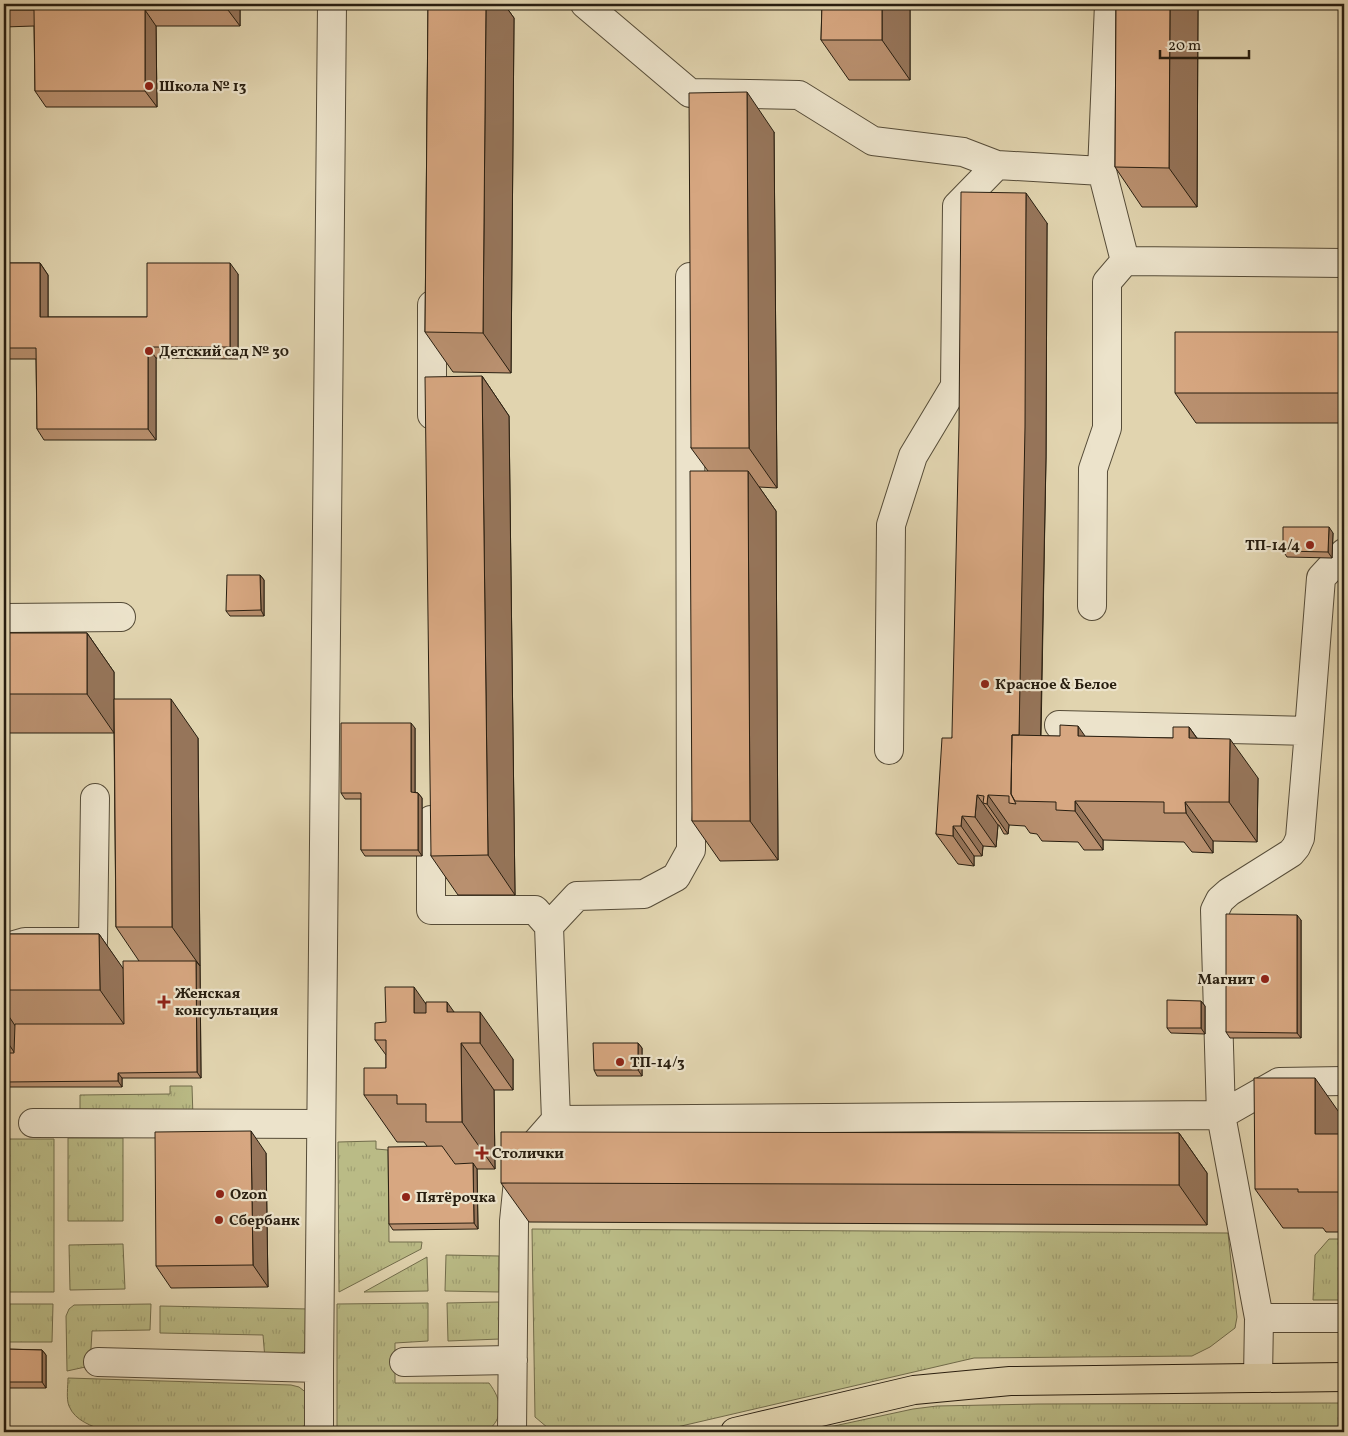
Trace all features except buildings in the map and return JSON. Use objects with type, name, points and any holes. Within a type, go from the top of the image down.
[{"type":"main road","points":[[735,1432],[914,1390],[1010,1381],[1344,1376]]},
{"type":"street","points":[[319,1432],[332,4]]},
{"type":"street","points":[[585,4],[690,103],[799,95],[873,141],[963,152],[997,165],[1102,170]]},
{"type":"street","points":[[1109,4],[1102,170],[1125,261]]},
{"type":"street","points":[[889,750],[891,525],[913,456],[956,386],[957,206],[997,165]]},
{"type":"street","points":[[549,926],[577,896],[644,894],[676,878],[691,850],[690,252]]},
{"type":"street","points":[[1092,606],[1093,469],[1107,428],[1107,282],[1125,261],[1344,263]]},
{"type":"street","points":[[432,283],[432,442]]},
{"type":"street","points":[[1258,1378],[1259,1318],[1221,1115],[1215,910],[1220,900],[1228,892],[1291,853],[1300,838],[1322,578],[1344,553]]},
{"type":"street","points":[[4,618],[121,617]]},
{"type":"street","points":[[1059,725],[1310,731]]},
{"type":"street","points":[[431,791],[431,910],[535,910],[549,926],[556,1120],[520,1161],[514,1221],[512,1432]]},
{"type":"street","points":[[4,948],[25,942],[94,942],[95,798]]},
{"type":"street","points":[[556,1120],[1221,1115],[1279,1082],[1344,1081]]},
{"type":"street","points":[[33,1123],[321,1124]]},
{"type":"street","points":[[1259,1318],[1344,1318]]},
{"type":"street","points":[[404,1362],[513,1360]]},
{"type":"street","points":[[98,1362],[319,1368]]},
{"type":"green space","points":[[170,1086],[192,1086],[193,1118],[80,1120],[80,1095],[170,1094]]},
{"type":"green space","points":[[68,1138],[123,1138],[123,1221],[68,1221]]},
{"type":"green space","points":[[4,1139],[54,1139],[54,1292],[4,1292]]},
{"type":"green space","points":[[376,1141],[376,1149],[388,1150],[389,1242],[422,1242],[421,1249],[339,1292],[338,1142]]},
{"type":"green space","points":[[532,1229],[1228,1233],[1237,1317],[1235,1328],[1210,1347],[1192,1356],[974,1358],[677,1427],[548,1428],[535,1417]]},
{"type":"green space","points":[[1329,1239],[1344,1239],[1344,1300],[1313,1300],[1315,1255]]},
{"type":"green space","points":[[123,1244],[125,1289],[70,1290],[69,1245]]},
{"type":"green space","points":[[446,1255],[499,1256],[499,1292],[445,1291]]},
{"type":"green space","points":[[427,1257],[428,1291],[364,1292]]},
{"type":"green space","points":[[499,1302],[500,1339],[448,1341],[447,1303]]},
{"type":"green space","points":[[428,1303],[428,1341],[395,1343],[395,1383],[489,1383],[497,1396],[500,1409],[499,1415],[492,1427],[486,1432],[337,1432],[337,1304]]},
{"type":"green space","points":[[4,1304],[53,1304],[52,1342],[4,1342]]},
{"type":"green space","points":[[151,1304],[150,1330],[92,1331],[90,1366],[67,1371],[66,1316],[69,1309],[74,1305]]},
{"type":"green space","points":[[160,1306],[309,1309],[308,1345],[305,1351],[289,1361],[265,1359],[263,1335],[160,1333]]},
{"type":"green space","points":[[68,1378],[291,1385],[299,1387],[308,1394],[308,1424],[292,1431],[105,1431],[75,1416],[69,1406]]},
{"type":"green space","points":[[1344,1403],[1344,1432],[806,1432],[913,1409],[937,1406]]},
{"type":"place","name":"Школа № 13","points":[[149,86]]},
{"type":"place","name":"Детский сад № 30","points":[[149,351]]},
{"type":"place","name":"ТП-14/4","points":[[1310,545]]},
{"type":"place","name":"Красное & Белое","points":[[985,684]]},
{"type":"place","name":"Магнит","points":[[1265,979]]},
{"type":"place","name":"Женская консультация","points":[[164,1002]]},
{"type":"place","name":"ТП-14/3","points":[[620,1062]]},
{"type":"place","name":"Столички","points":[[482,1153]]},
{"type":"place","name":"Ozon","points":[[220,1194]]},
{"type":"place","name":"Пятёрочка","points":[[406,1197]]},
{"type":"place","name":"Сбербанк","points":[[219,1220]]}]
